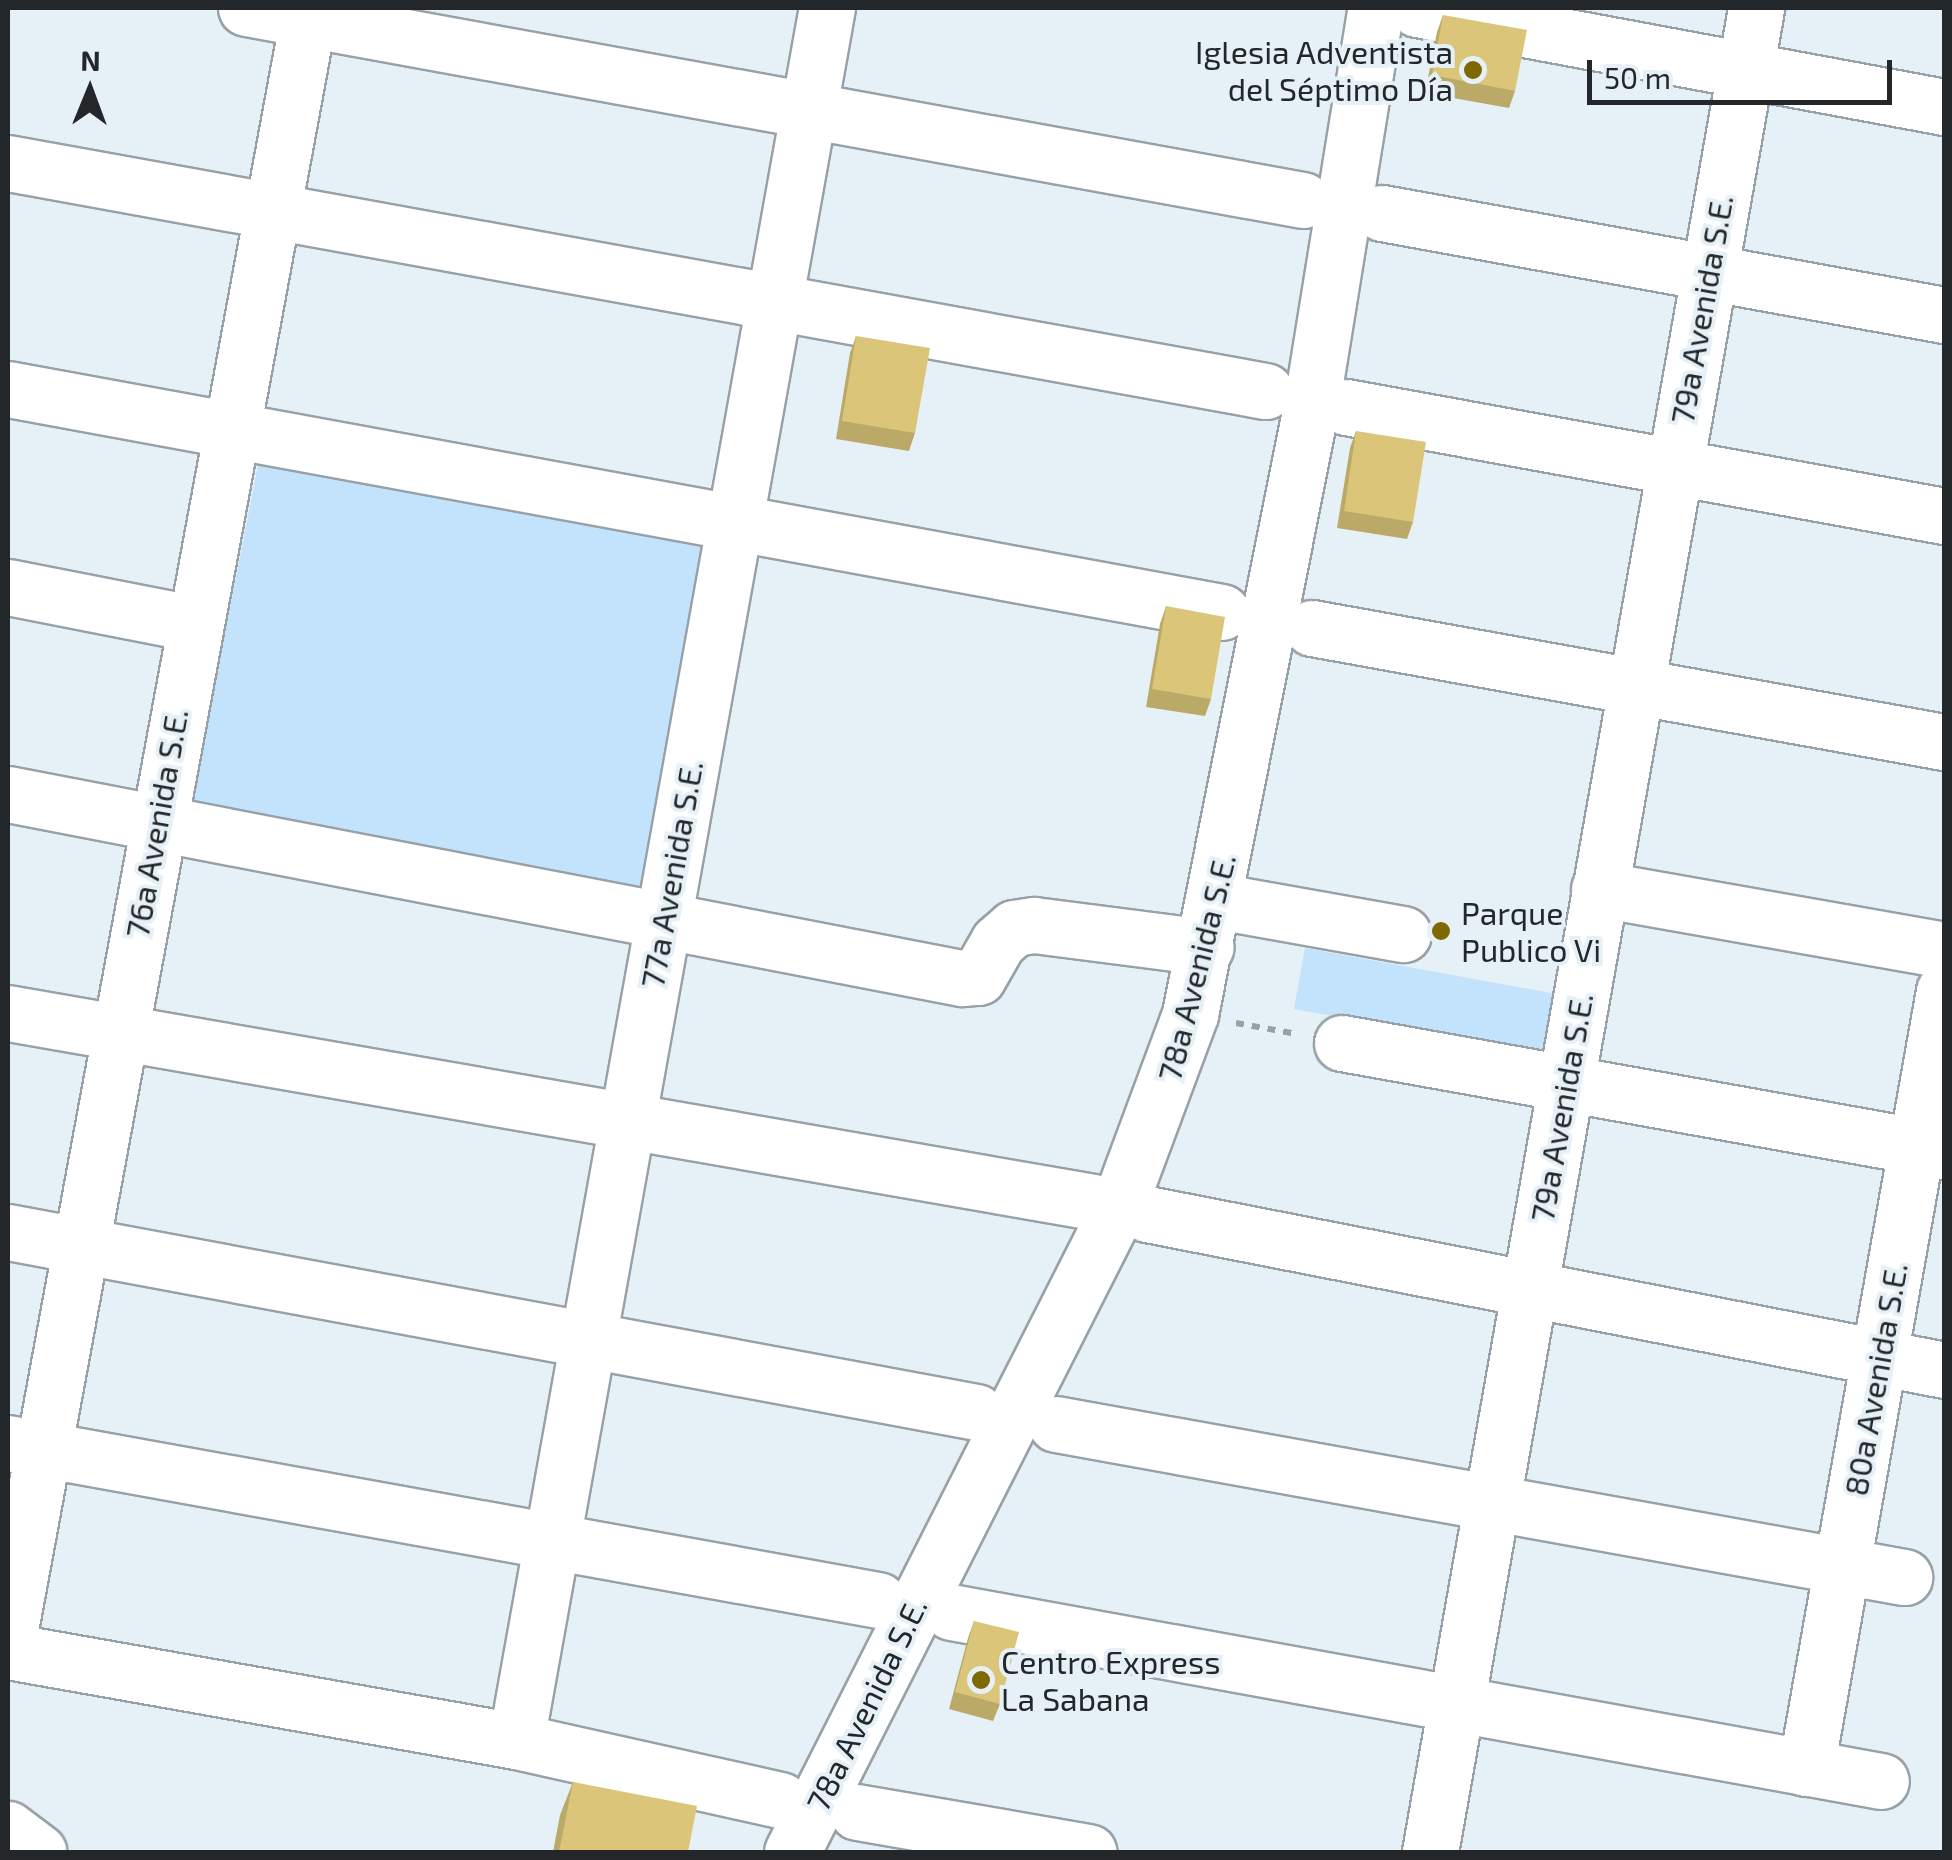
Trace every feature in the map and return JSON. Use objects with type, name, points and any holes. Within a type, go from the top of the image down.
[{"type":"street","points":[[246,8],[310,13],[1302,200]]},
{"type":"street","name":"77a Avenida S.E.","points":[[516,1741],[827,8]]},
{"type":"street","points":[[1397,8],[1944,107]]},
{"type":"street","name":"78a Avenida S.E.","points":[[792,1852],[1118,1208],[1190,1014],[1316,382],[1397,8]]},
{"type":"street","name":"79a Avenida S.E.","points":[[1430,1852],[1756,8]]},
{"type":"street","name":"76a Avenida S.E.","points":[[8,1640],[25,1446],[80,1246],[155,821],[310,13]]},
{"type":"street","points":[[8,163],[1266,392]]},
{"type":"street","points":[[1382,212],[1944,315]]},
{"type":"street","points":[[8,390],[1222,612]]},
{"type":"street","points":[[1346,407],[1944,516]]},
{"type":"street","points":[[8,587],[192,623]]},
{"type":"street","points":[[1312,628],[1944,742]]},
{"type":"street","points":[[8,794],[962,978],[978,977],[998,942],[1014,928],[1034,925],[1211,924],[1403,934]]},
{"type":"street","points":[[1600,889],[1944,950]]},
{"type":"street","name":"80a Avenida S.E.","points":[[1806,1768],[1879,1358],[1931,1148],[1944,992]]},
{"type":"street","points":[[8,1014],[1093,1202]]},
{"type":"street","points":[[1342,1043],[1931,1148]]},
{"type":"street","points":[[1148,1214],[1944,1370]]},
{"type":"street","points":[[8,1232],[976,1412]]},
{"type":"street","points":[[1056,1424],[1492,1499],[1904,1577]]},
{"type":"street","points":[[25,1446],[878,1600]]},
{"type":"street","points":[[950,1612],[1881,1781]]},
{"type":"street","points":[[8,1651],[516,1741],[781,1800]]},
{"type":"street","points":[[857,1812],[1025,1847],[1090,1852]]},
{"type":"street","points":[[8,1829],[38,1852]]},
{"type":"path","points":[[1190,1014],[1342,1043]]},
{"type":"shaded area","points":[[259,460],[702,538],[644,890],[190,811]]},
{"type":"shaded area","points":[[1305,948],[1562,995],[1550,1055],[1294,1009]]},
{"type":"building","name":"Iglesia Adventista del Séptimo Día","points":[[1443,15],[1527,30],[1515,91],[1432,75]]},
{"type":"building","points":[[856,336],[930,348],[915,433],[842,421]]},
{"type":"building","points":[[1356,431],[1426,442],[1413,522],[1344,511]]},
{"type":"building","points":[[1166,606],[1225,617],[1211,699],[1152,689]]},
{"type":"building","name":"Centro Express La Sabana","points":[[974,1621],[1019,1632],[1000,1704],[955,1692]]},
{"type":"building","points":[[573,1782],[697,1806],[688,1852],[559,1852]]},
{"type":"place","name":"Iglesia Adventista del Séptimo Día","points":[[1473,70]]},
{"type":"place","name":"Parque Publico Vi","points":[[1441,931]]},
{"type":"place","name":"Centro Express La Sabana","points":[[981,1680]]}]
